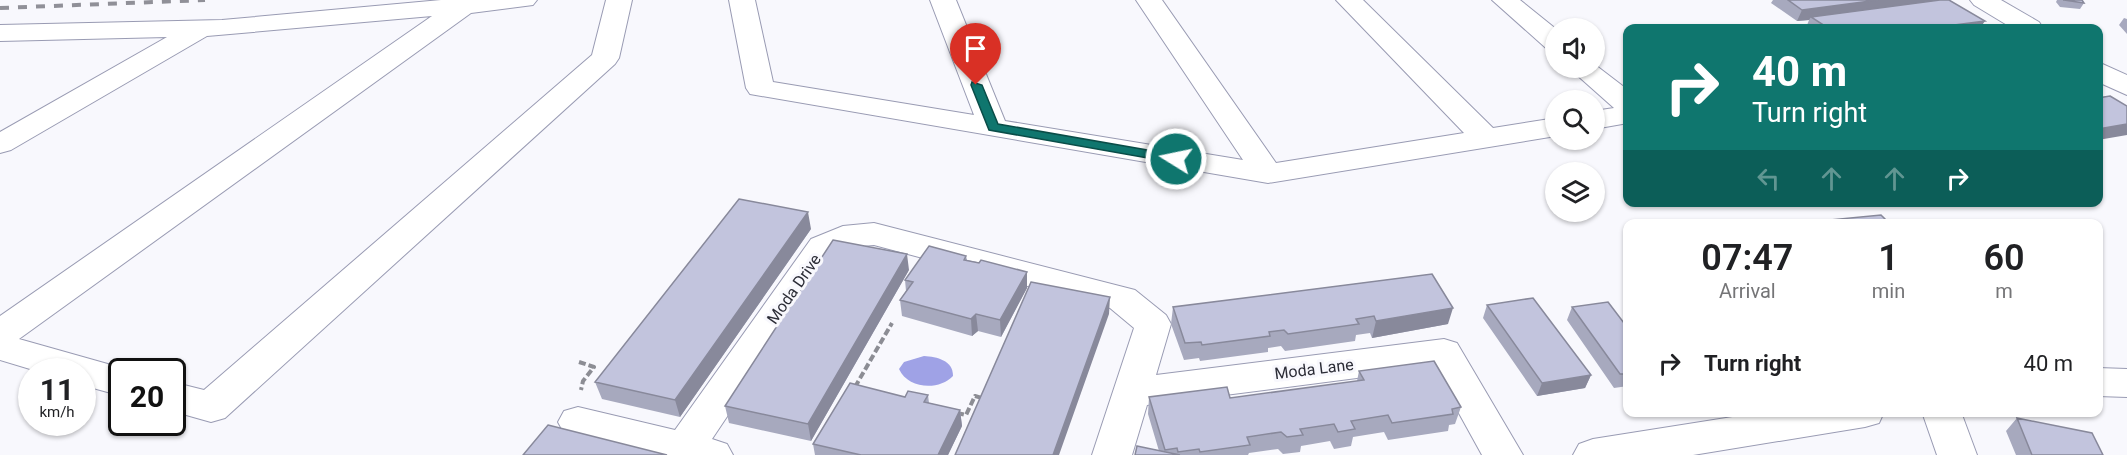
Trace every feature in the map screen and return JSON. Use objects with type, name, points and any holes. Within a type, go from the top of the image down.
[{"type":"street","points":[[0,18],[228,13],[389,0]]},
{"type":"street","points":[[0,33],[202,28],[468,3],[524,0]]},
{"type":"street","points":[[186,400],[211,407],[605,58],[619,0]]},
{"type":"street","points":[[742,0],[760,88],[1268,174],[1545,129]]},
{"type":"street","points":[[943,0],[993,127]]},
{"type":"street","points":[[1149,0],[1268,174]]},
{"type":"street","points":[[1349,0],[1487,139]]},
{"type":"street","points":[[1505,0],[1545,35]]},
{"type":"street","points":[[1983,0],[2023,24]]},
{"type":"street","points":[[0,334],[468,3]]},
{"type":"street","points":[[0,144],[228,13]]},
{"type":"street","points":[[2103,73],[2127,87]]},
{"type":"street","points":[[1596,78],[1623,101]]},
{"type":"street","points":[[1605,118],[1623,115]]},
{"type":"street","name":"Moda Drive","points":[[698,452],[823,247],[843,237],[874,234],[1122,299],[1153,324],[1131,393]]},
{"type":"street","points":[[0,347],[108,378]]},
{"type":"street","name":"Moda Lane","points":[[1131,393],[1444,353],[1503,455]]},
{"type":"street","points":[[2103,382],[2127,383]]},
{"type":"street","points":[[1112,455],[1131,393]]},
{"type":"street","points":[[1593,455],[1833,417]]},
{"type":"street","points":[[1943,417],[1957,455]]},
{"type":"street","points":[[578,422],[698,452]]},
{"type":"path","points":[[865,392],[854,390],[891,323]]},
{"type":"path","points":[[978,407],[986,388]]},
{"type":"path","points":[[955,412],[966,415],[975,396],[982,398]]},
{"type":"water","points":[[924,356],[943,360],[950,366],[953,376],[947,381],[932,386],[909,381],[899,369],[904,362]]},
{"type":"building","points":[[1788,0],[1878,0],[1802,10]]},
{"type":"building","points":[[1949,0],[1985,21],[1962,24],[1822,24],[1811,17]]},
{"type":"building","points":[[2064,0],[2082,0],[2084,3]]},
{"type":"building","points":[[2110,96],[2127,106],[2127,124],[2103,128],[2103,97]]},
{"type":"building","points":[[739,199],[808,212],[675,400],[595,382]]},
{"type":"building","points":[[1881,215],[1885,219],[1839,219]]},
{"type":"building","points":[[833,240],[907,254],[808,424],[725,406]]},
{"type":"building","points":[[929,246],[966,256],[964,260],[979,263],[981,260],[1027,272],[1000,320],[976,314],[971,319],[900,300],[913,282],[905,280]]},
{"type":"building","points":[[1432,274],[1453,308],[1376,321],[1374,316],[1356,319],[1359,324],[1288,334],[1284,330],[1269,332],[1270,336],[1202,345],[1201,342],[1185,343],[1173,307]]},
{"type":"building","points":[[1031,282],[1110,297],[1053,455],[955,455]]},
{"type":"building","points":[[1533,298],[1591,375],[1542,383],[1487,305]]},
{"type":"building","points":[[1608,302],[1623,322],[1623,374],[1620,374],[1572,307]]},
{"type":"building","points":[[1434,361],[1461,407],[1452,409],[1453,414],[1392,423],[1388,415],[1351,421],[1355,429],[1338,432],[1334,424],[1300,429],[1303,435],[1287,437],[1281,432],[1247,437],[1250,445],[1200,452],[1199,449],[1178,452],[1177,448],[1165,450],[1149,397],[1227,387],[1230,398],[1364,380],[1359,371]]},
{"type":"building","points":[[850,383],[905,397],[908,391],[928,395],[924,402],[960,410],[938,455],[861,455],[813,444]]},
{"type":"building","points":[[2017,418],[2092,433],[2103,455],[2032,455]]},
{"type":"building","points":[[548,425],[667,455],[523,455]]},
{"type":"building","points":[[1137,446],[1180,455],[1135,455]]},
{"type":"railway","points":[[0,8],[205,0]]},
{"type":"route","points":[[976,85],[993,127],[1176,159]]}]
